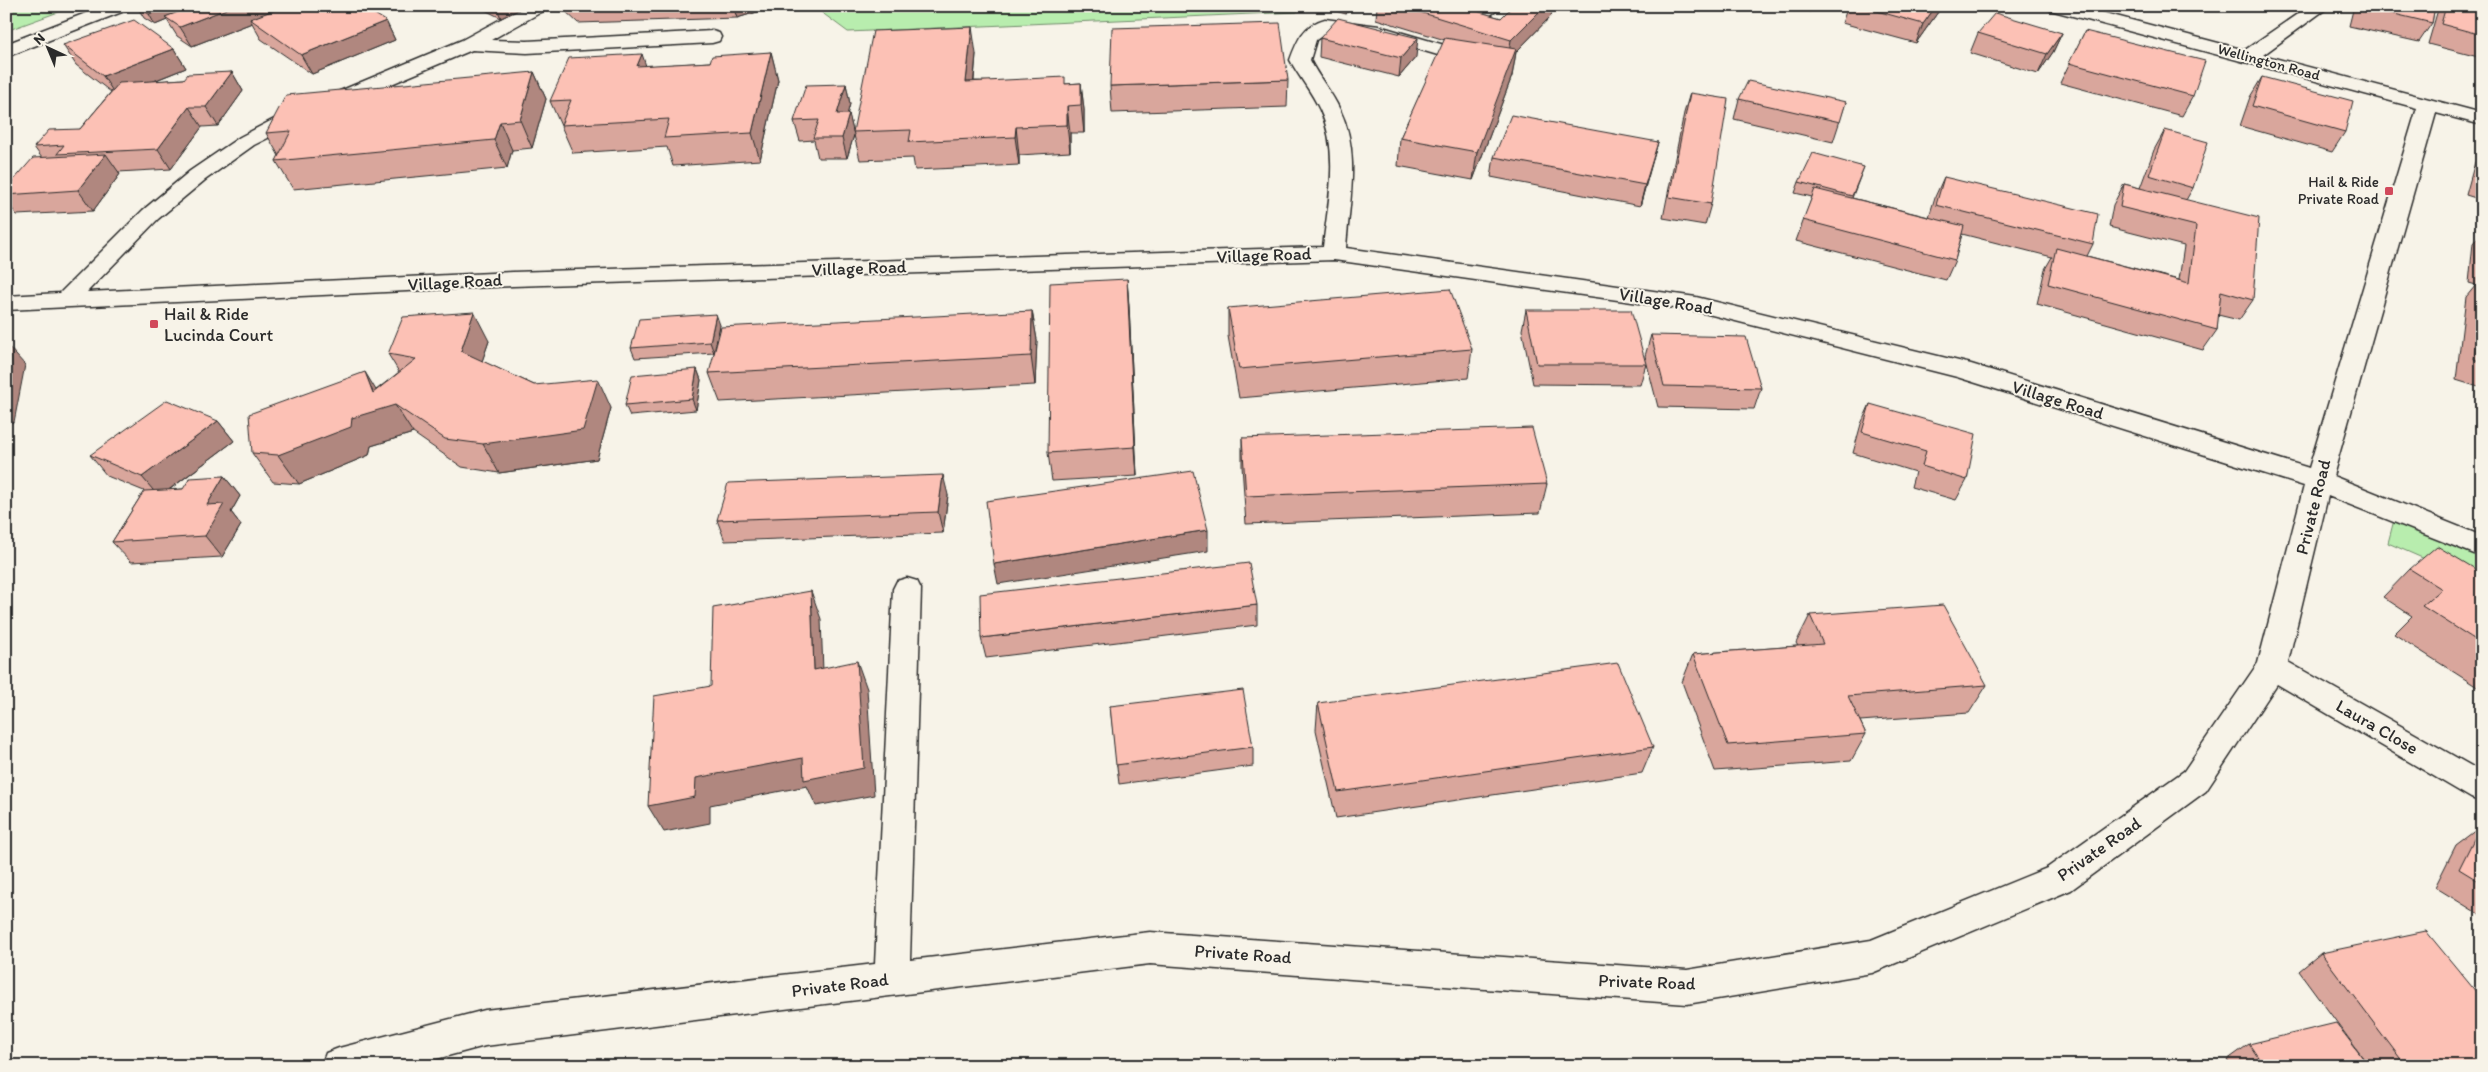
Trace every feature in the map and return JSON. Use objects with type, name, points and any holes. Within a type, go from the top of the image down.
[{"type":"street","points":[[6,51],[122,6]]},
{"type":"street","points":[[66,301],[100,262],[167,201],[210,166],[248,140],[287,121],[469,44],[539,6]]},
{"type":"street","points":[[1498,18],[1518,6]]},
{"type":"street","name":"Wellington Road","points":[[2056,6],[2482,119]]},
{"type":"street","points":[[2248,57],[2321,6]]},
{"type":"street","points":[[1334,253],[1342,147],[1331,110],[1308,77],[1300,60],[1308,37],[1325,25],[1379,32],[1475,60]]},
{"type":"street","points":[[469,44],[527,47],[712,37]]},
{"type":"street","name":"Private Road","points":[[339,1066],[485,1028],[1150,948],[1688,987],[1872,956],[2058,879],[2195,781],[2272,667],[2318,482],[2428,105]]},
{"type":"street","name":"Village Road","points":[[6,303],[503,279],[1334,253],[1696,304],[1962,370],[2318,482],[2482,547]]},
{"type":"street","points":[[892,979],[906,589]]},
{"type":"street","name":"Laura Close","points":[[2272,667],[2482,788]]},
{"type":"green space","points":[[6,6],[75,6],[6,31]]},
{"type":"green space","points":[[813,6],[1304,6],[1297,12],[848,32]]},
{"type":"green space","points":[[2394,520],[2482,557],[2482,584],[2388,543]]},
{"type":"building","points":[[142,6],[171,6],[149,14],[138,8]]},
{"type":"building","points":[[194,6],[234,6],[180,27],[165,17]]},
{"type":"building","points":[[285,6],[362,6],[386,21],[301,55],[250,19]]},
{"type":"building","points":[[1400,6],[1468,6],[1466,8],[1501,18],[1513,6],[1545,6],[1511,40]]},
{"type":"building","points":[[1859,6],[1936,6],[1923,24]]},
{"type":"building","points":[[2361,6],[2435,6],[2432,23]]},
{"type":"building","points":[[2446,6],[2482,6],[2482,35],[2441,24]]},
{"type":"building","points":[[1995,13],[2062,33],[2047,54],[1978,33]]},
{"type":"building","points":[[1338,18],[1418,38],[1401,58],[1320,38]]},
{"type":"building","points":[[134,20],[174,49],[103,76],[63,45]]},
{"type":"building","points":[[1280,23],[1288,80],[1110,86],[1112,28]]},
{"type":"building","points":[[972,27],[966,82],[1065,77],[1065,84],[1081,83],[1081,105],[1067,106],[1067,125],[1016,127],[1015,137],[909,142],[911,130],[853,132],[873,31]]},
{"type":"building","points":[[2085,31],[2205,61],[2193,96],[2069,63]]},
{"type":"building","points":[[1445,38],[1516,49],[1477,152],[1400,138]]},
{"type":"building","points":[[771,52],[752,133],[664,138],[669,119],[561,125],[571,100],[550,101],[569,58],[642,54],[637,66],[710,62],[712,56]]},
{"type":"building","points":[[232,72],[206,107],[189,107],[158,149],[57,154],[64,145],[34,147],[49,130],[80,129],[119,83],[184,79],[188,74]]},
{"type":"building","points":[[534,72],[520,120],[500,122],[494,140],[276,161],[291,131],[266,133],[286,95]]},
{"type":"building","points":[[2262,77],[2353,101],[2345,132],[2252,106]]},
{"type":"building","points":[[1748,81],[1846,102],[1840,122],[1739,99]]},
{"type":"building","points":[[846,84],[837,114],[849,114],[842,138],[813,138],[819,120],[794,121],[806,85]]},
{"type":"building","points":[[1690,93],[1728,99],[1711,204],[1669,197]]},
{"type":"building","points":[[1511,115],[1658,142],[1645,185],[1494,157]]},
{"type":"building","points":[[2165,130],[2208,142],[2193,188],[2149,175]]},
{"type":"building","points":[[1813,153],[1864,167],[1852,196],[1799,182]]},
{"type":"building","points":[[106,154],[78,190],[6,195],[6,189],[33,158]]},
{"type":"building","points":[[1944,177],[2098,214],[2093,244],[1936,205]]},
{"type":"building","points":[[2124,184],[2259,218],[2253,300],[2221,291],[2217,330],[2048,284],[2056,248],[2189,283],[2196,226],[2120,207]]},
{"type":"building","points":[[1815,189],[1964,226],[1955,260],[1803,220]]},
{"type":"building","points":[[1127,279],[1135,447],[1048,453],[1050,283]]},
{"type":"building","points":[[1450,289],[1472,349],[1239,369],[1228,308]]},
{"type":"building","points":[[2482,290],[2482,362],[2474,359]]},
{"type":"building","points":[[1526,310],[1631,310],[1646,364],[1537,364]]},
{"type":"building","points":[[1032,311],[1031,356],[709,373],[721,327]]},
{"type":"building","points":[[474,312],[461,351],[534,385],[598,379],[583,430],[483,444],[445,439],[395,405],[352,418],[351,427],[278,455],[252,453],[249,414],[365,372],[373,393],[416,359],[388,354],[403,317]]},
{"type":"building","points":[[716,314],[710,342],[631,348],[639,319]]},
{"type":"building","points":[[1651,335],[1746,337],[1761,388],[1664,386]]},
{"type":"building","points":[[697,369],[692,399],[625,405],[632,375]]},
{"type":"building","points":[[167,400],[218,421],[142,477],[90,455]]},
{"type":"building","points":[[1870,404],[1976,434],[1967,480],[1922,466],[1926,451],[1862,432]]},
{"type":"building","points":[[1532,428],[1547,484],[1246,496],[1242,438]]},
{"type":"building","points":[[1193,471],[1208,530],[994,564],[986,501]]},
{"type":"building","points":[[943,475],[938,512],[717,520],[728,483]]},
{"type":"building","points":[[224,476],[207,505],[224,504],[205,536],[112,542],[144,491],[183,489],[190,478]]},
{"type":"building","points":[[2437,546],[2482,573],[2482,644],[2422,606],[2442,589],[2410,569]]},
{"type":"building","points":[[1249,563],[1257,605],[981,638],[980,594]]},
{"type":"building","points":[[811,591],[814,670],[857,661],[864,768],[804,780],[803,758],[696,778],[695,797],[648,806],[654,696],[711,686],[713,608]]},
{"type":"building","points":[[1943,605],[1987,685],[1848,696],[1866,734],[1728,745],[1693,654],[1823,644],[1810,615]]},
{"type":"building","points":[[1618,663],[1653,747],[1338,792],[1318,703]]},
{"type":"building","points":[[1243,690],[1253,747],[1116,765],[1110,706]]},
{"type":"building","points":[[2480,827],[2482,828],[2482,883],[2459,869]]},
{"type":"building","points":[[2426,931],[2482,999],[2482,1066],[2406,1066],[2321,953]]},
{"type":"building","points":[[2336,1023],[2369,1066],[2264,1066],[2249,1044]]},
{"type":"place","name":"Hail & Ride Private Road","points":[[2389,191]]},
{"type":"place","name":"Hail & Ride Lucinda Court","points":[[154,324]]}]
